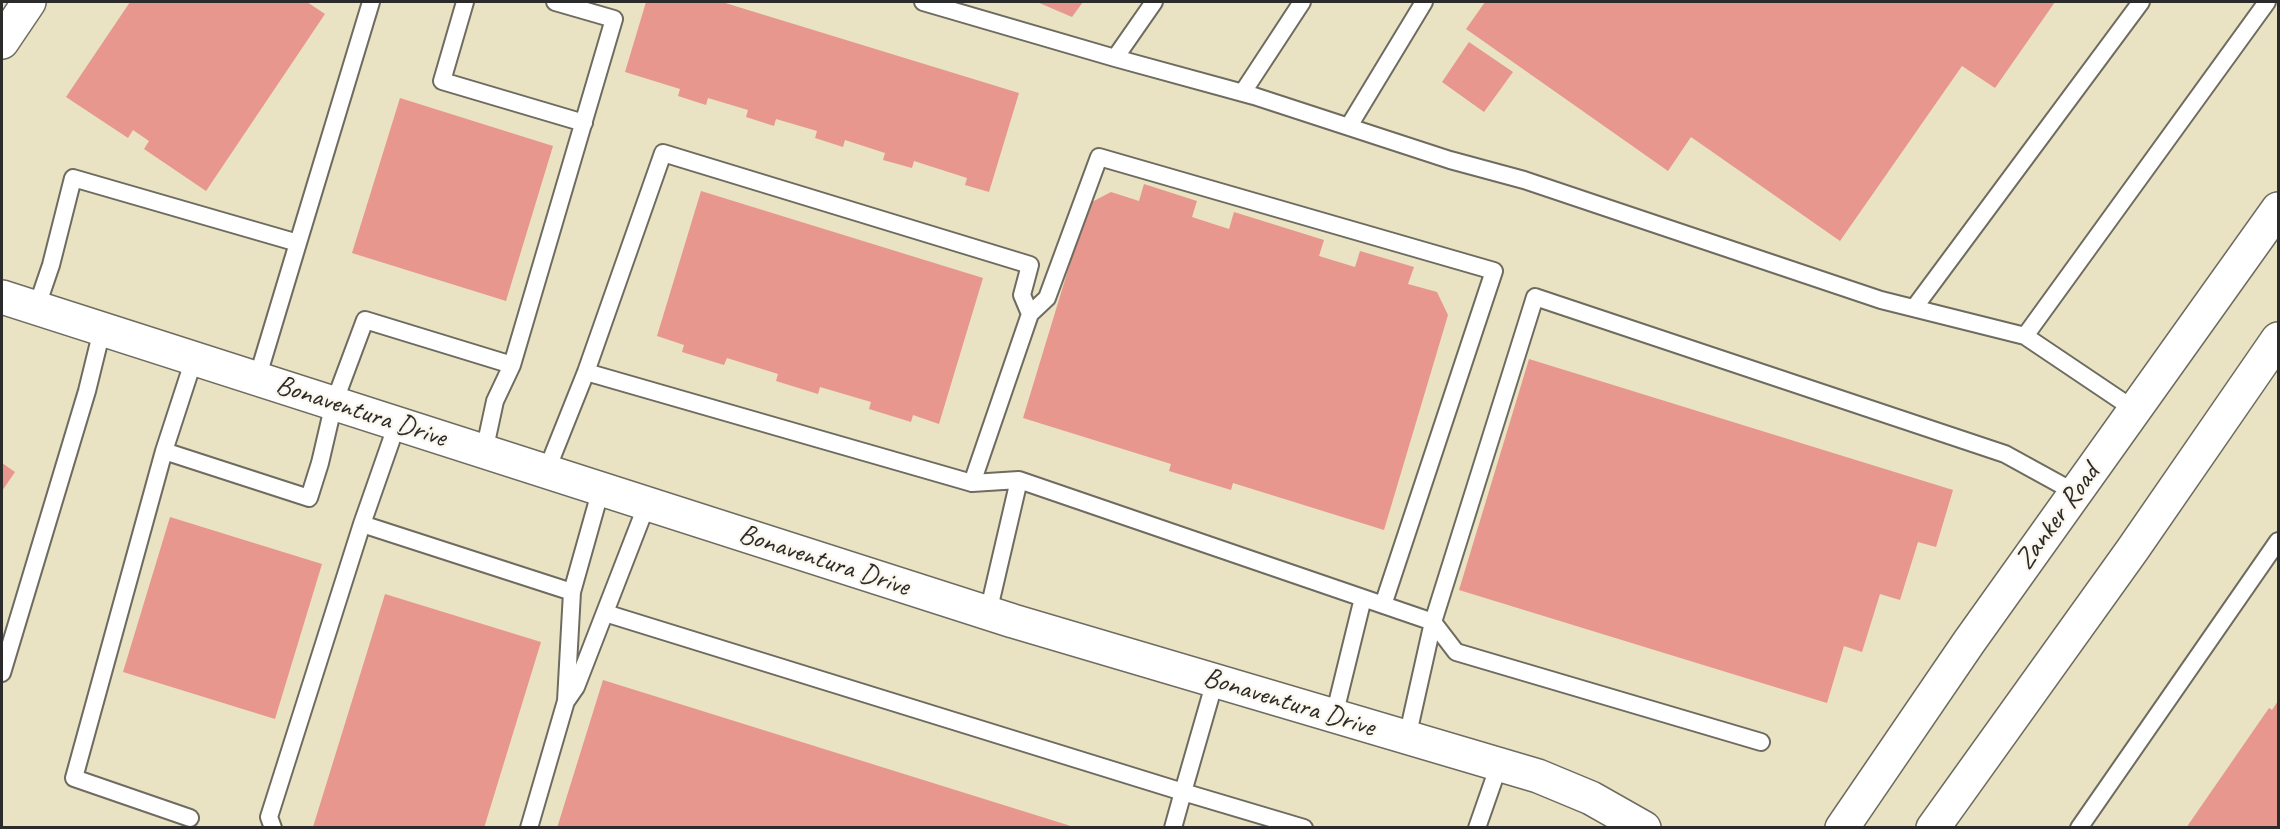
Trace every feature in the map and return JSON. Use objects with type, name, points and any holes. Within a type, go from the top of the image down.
[{"type":"street","points":[[2,42],[29,2]]},
{"type":"street","name":"Zanker Road","points":[[1842,828],[1969,642],[2278,209]]},
{"type":"street","name":"Bonaventura Drive","points":[[2,297],[988,613],[1538,776],[1591,798],[1644,828]]},
{"type":"street","points":[[1933,828],[2133,549],[2278,339]]},
{"type":"lane","points":[[257,379],[371,2]]},
{"type":"lane","points":[[465,2],[442,81],[584,123]]},
{"type":"lane","points":[[484,452],[495,401],[512,365],[614,19],[555,2]]},
{"type":"lane","points":[[923,2],[1115,58],[1243,92],[1450,160],[1524,180],[1881,300],[2025,336],[2135,411]]},
{"type":"lane","points":[[1115,58],[1154,2]]},
{"type":"lane","points":[[1243,92],[1302,2]]},
{"type":"lane","points":[[1349,126],[1424,2]]},
{"type":"lane","points":[[1914,308],[2141,2]]},
{"type":"lane","points":[[2025,336],[2267,2]]},
{"type":"lane","points":[[546,472],[586,372],[663,153],[1030,266],[1022,295],[1030,314]]},
{"type":"lane","points":[[972,483],[1030,314],[1047,298],[1098,157],[1494,271],[1383,605]]},
{"type":"lane","points":[[36,309],[51,265],[73,177],[298,243]]},
{"type":"lane","points":[[1407,738],[1433,622],[1535,297],[2005,454],[2076,493]]},
{"type":"lane","points":[[164,451],[309,498],[334,404],[365,321],[512,365]]},
{"type":"lane","points":[[2,673],[87,391],[102,330]]},
{"type":"lane","points":[[190,818],[74,778],[164,451],[194,359]]},
{"type":"lane","points":[[586,372],[972,483],[1019,480],[1433,622],[1456,652],[1761,742]]},
{"type":"lane","points":[[273,828],[269,817],[362,524],[397,424]]},
{"type":"lane","points":[[988,613],[1019,480]]},
{"type":"lane","points":[[529,828],[566,701],[572,592],[601,489]]},
{"type":"lane","points":[[566,701],[576,687],[647,504]]},
{"type":"lane","points":[[362,524],[572,592]]},
{"type":"lane","points":[[2079,828],[2278,541]]},
{"type":"lane","points":[[1334,716],[1363,598]]},
{"type":"lane","points":[[605,613],[1304,828]]},
{"type":"lane","points":[[1173,828],[1215,681]]},
{"type":"lane","points":[[1477,828],[1499,765]]},
{"type":"building","points":[[130,2],[307,2],[325,14],[206,191],[144,149],[149,141],[133,130],[128,138],[66,97]]},
{"type":"building","points":[[646,2],[722,2],[1019,93],[989,192],[965,185],[967,178],[914,161],[912,168],[883,160],[885,153],[845,140],[843,147],[815,138],[817,131],[776,119],[774,126],[746,117],[748,110],[708,98],[706,105],[678,96],[680,89],[625,72]]},
{"type":"building","points":[[1037,2],[1083,2],[1072,17]]},
{"type":"building","points":[[1485,2],[2055,2],[1995,88],[1962,66],[1840,241],[1691,137],[1668,171],[1466,29]]},
{"type":"building","points":[[1469,42],[1513,72],[1484,112],[1442,82]]},
{"type":"building","points":[[400,98],[553,146],[506,301],[352,253]]},
{"type":"building","points":[[1144,184],[1197,201],[1192,217],[1229,229],[1234,212],[1324,240],[1319,256],[1355,267],[1360,251],[1414,267],[1408,284],[1437,292],[1448,315],[1384,530],[1233,483],[1231,490],[1169,471],[1171,464],[1023,418],[1088,204],[1111,192],[1139,201]]},
{"type":"building","points":[[701,191],[983,278],[939,424],[913,415],[911,422],[869,409],[871,402],[820,387],[818,394],[776,381],[778,374],[727,358],[724,365],[682,352],[684,345],[657,336]]},
{"type":"building","points":[[1529,359],[1953,490],[1936,547],[1918,542],[1900,600],[1880,594],[1862,652],[1844,646],[1827,703],[1459,590]]},
{"type":"building","points":[[2,463],[15,472],[2,491]]},
{"type":"building","points":[[170,517],[322,564],[275,719],[123,672]]},
{"type":"building","points":[[385,594],[541,642],[484,828],[313,827]]},
{"type":"building","points":[[603,680],[1074,827],[1074,828],[557,828]]},
{"type":"building","points":[[2278,701],[2278,828],[2186,828],[2269,708],[2272,710]]}]
